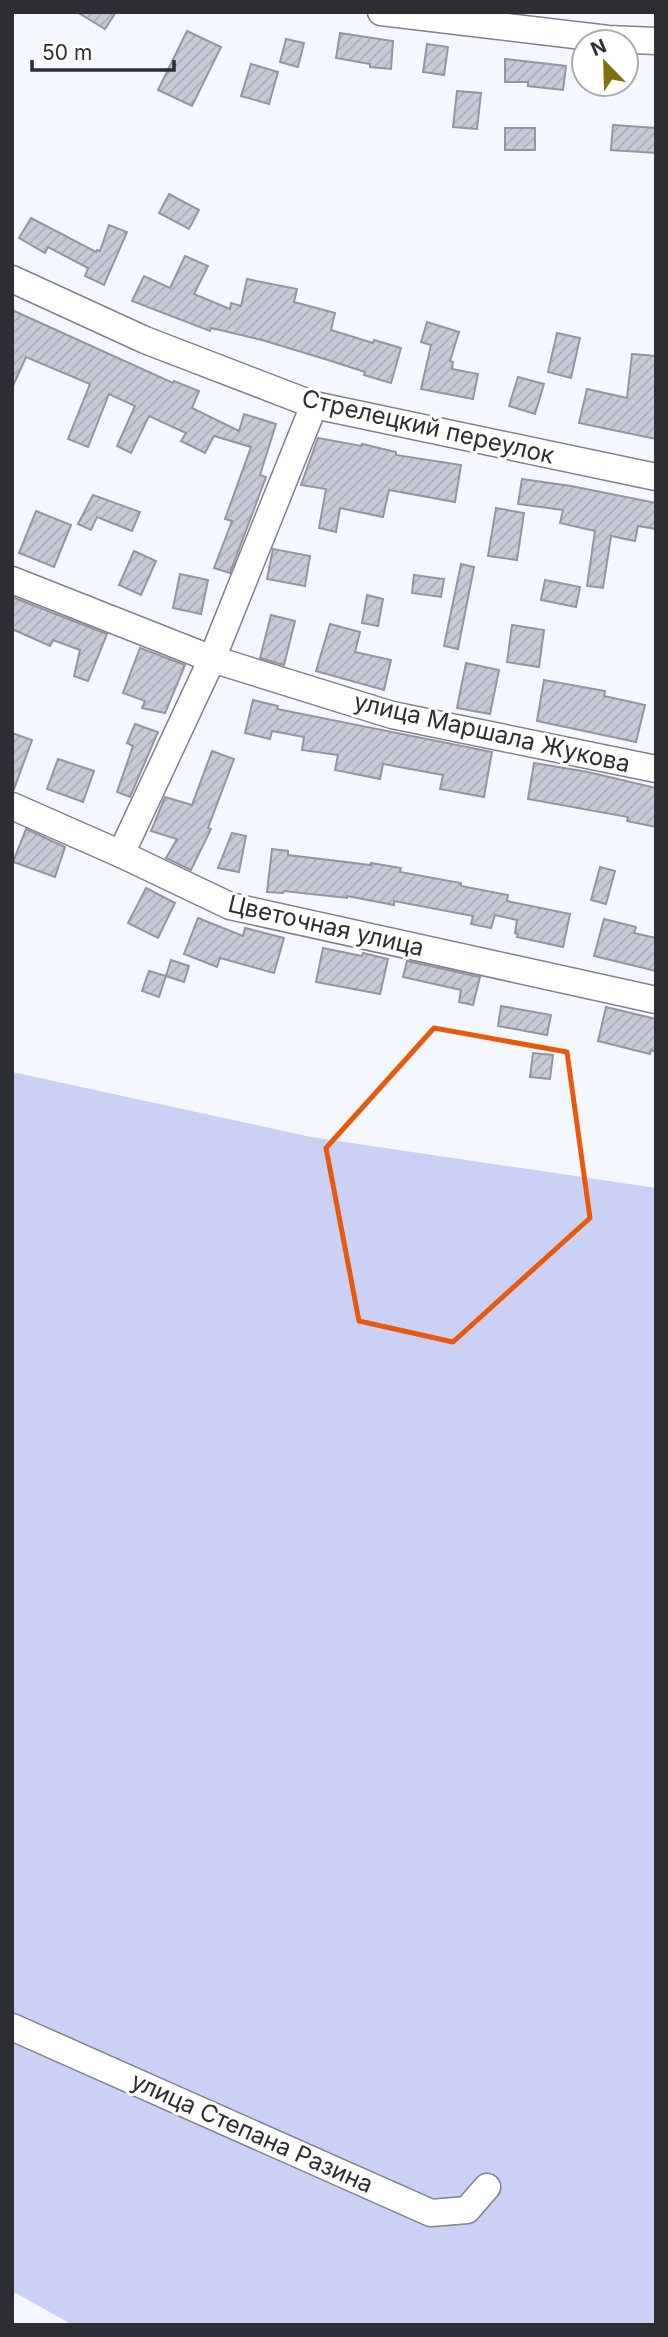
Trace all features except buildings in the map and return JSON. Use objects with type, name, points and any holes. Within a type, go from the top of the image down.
[{"type":"street","points":[[381,12],[608,39],[656,41]]},
{"type":"street","name":"Стрелецкий переулок","points":[[12,279],[145,340],[314,405],[656,477]]},
{"type":"street","points":[[121,854],[212,659],[314,405]]},
{"type":"street","name":"улица Маршала Жукова","points":[[12,580],[212,659],[392,715],[656,769]]},
{"type":"street","name":"Цветочная улица","points":[[12,806],[229,906],[656,1000]]},
{"type":"street","name":"улица Степана Разина","points":[[12,2027],[431,2213],[467,2210],[487,2187]]},
{"type":"highlighted area","points":[[434,1028],[567,1052],[590,1218],[453,1342],[359,1321],[326,1148]]},
{"type":"shaded area","points":[[12,1072],[311,1137],[656,1188],[656,2325],[73,2325],[12,2291]]}]
